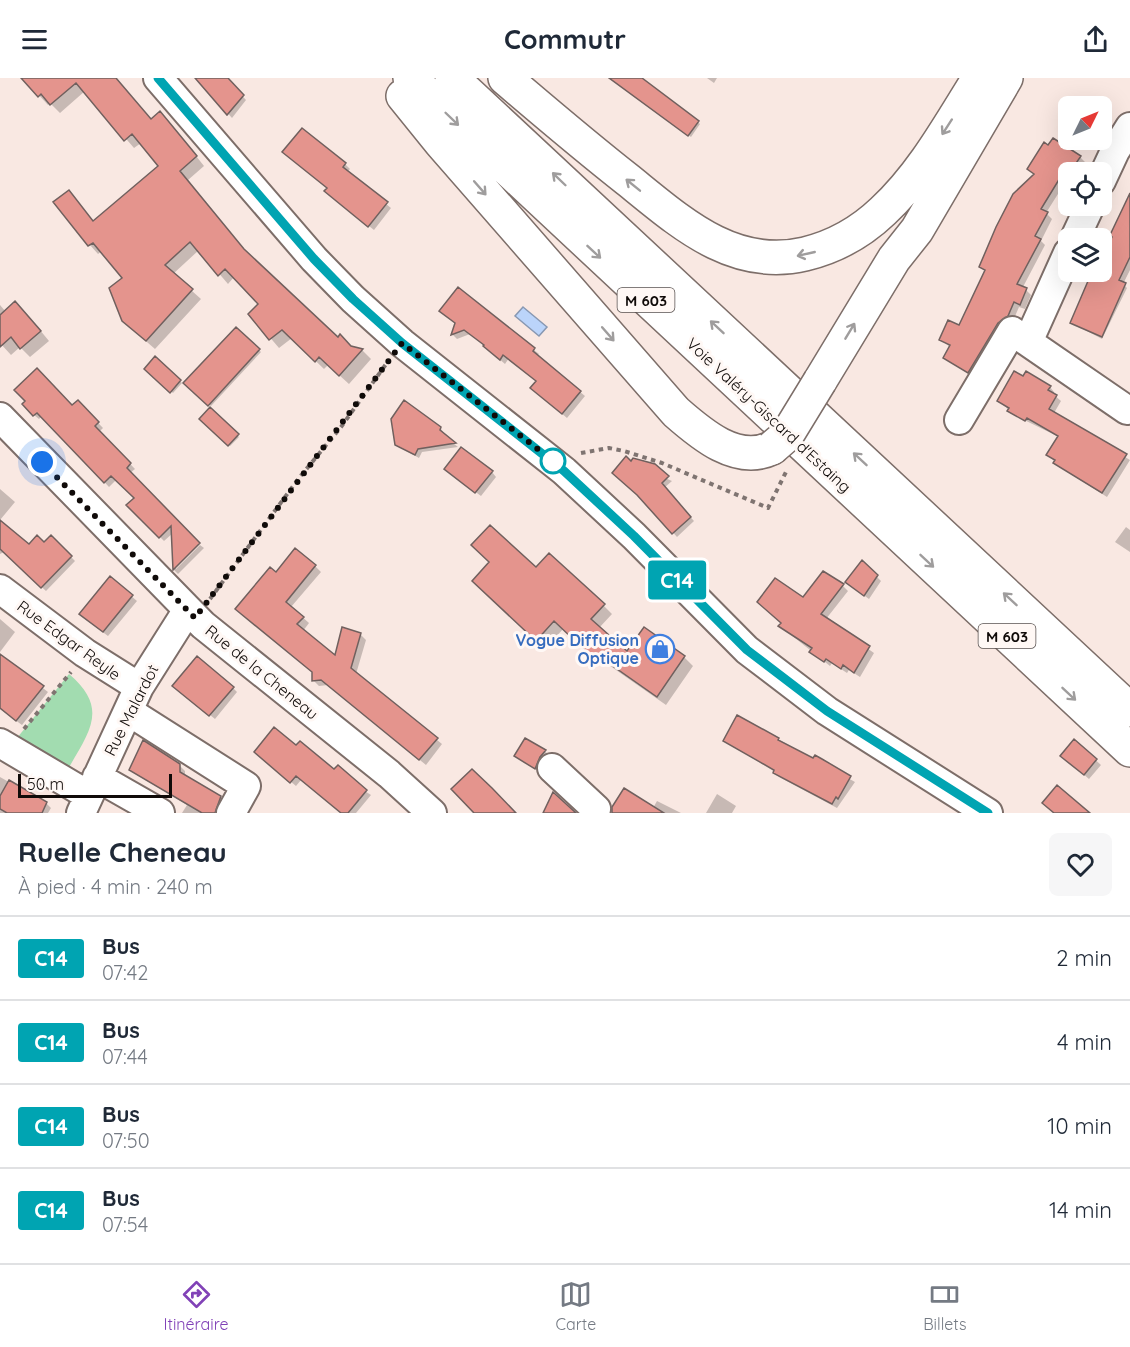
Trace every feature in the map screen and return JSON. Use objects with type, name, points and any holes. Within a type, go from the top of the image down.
[{"type":"highway","points":[[389,78],[441,143],[676,412],[701,434],[725,447],[746,454],[762,453],[780,457],[787,435],[894,258],[917,230],[1006,78]]},
{"type":"highway","name":"Voie Valéry-Giscard d'Estaing","points":[[410,78],[1130,750]]},
{"type":"highway","name":"Voie Valéry-Giscard d'Estaing","points":[[452,78],[1130,710]]},
{"type":"highway","points":[[506,78],[578,141],[697,234],[726,248],[753,257],[785,259],[823,250],[855,234],[883,211],[912,180],[979,78]]},
{"type":"street","points":[[158,78],[314,259],[402,343],[564,471],[634,536],[747,650],[786,682],[988,813]]},
{"type":"street","points":[[1110,162],[1130,127]]},
{"type":"street","points":[[1028,342],[1058,275]]},
{"type":"street","points":[[959,420],[1012,331],[1127,410]]},
{"type":"street","name":"Rue de la Cheneau","points":[[0,417],[191,614],[389,774],[432,813]]},
{"type":"street","name":"Rue Edgar Reyle","points":[[0,589],[85,653],[133,699],[246,786],[231,813]]},
{"type":"street","name":"Rue Malardot","points":[[89,795],[133,699],[191,614]]},
{"type":"street","points":[[5,746],[89,795],[160,813]]},
{"type":"street","points":[[552,768],[596,809],[595,813]]},
{"type":"path","points":[[191,614],[402,343]]},
{"type":"path","points":[[564,471],[579,453],[609,448],[662,463],[768,508],[780,457]]},
{"type":"path","points":[[5,746],[85,653]]},
{"type":"green space","points":[[69,674],[89,698],[92,720],[89,731],[68,769],[17,738]]},
{"type":"water","points":[[523,307],[547,327],[539,336],[515,316]]},
{"type":"building","points":[[21,78],[116,78],[151,119],[160,111],[197,156],[180,171],[244,249],[338,337],[340,334],[351,346],[363,349],[339,376],[319,357],[315,362],[282,330],[269,340],[248,314],[258,304],[225,269],[218,276],[190,242],[165,265],[193,289],[146,341],[122,321],[109,288],[122,278],[93,243],[88,246],[53,202],[69,190],[93,221],[158,166],[132,134],[124,141],[76,83],[50,105],[41,94],[38,97]]},
{"type":"building","points":[[195,78],[228,78],[244,95],[227,115]]},
{"type":"building","points":[[609,78],[642,78],[699,121],[688,136]]},
{"type":"building","points":[[302,128],[346,163],[343,167],[388,202],[368,227],[324,191],[327,188],[282,152]]},
{"type":"building","points":[[1053,138],[1058,141],[1058,150],[1072,150],[1081,156],[1077,162],[1058,162],[1058,181],[1041,209],[1048,212],[1035,236],[1041,239],[1017,284],[1027,288],[1020,305],[1014,302],[1008,316],[998,323],[968,373],[943,358],[950,345],[939,340],[948,320],[959,325],[985,270],[979,267],[996,227],[1013,194],[1034,174],[1027,169],[1044,142],[1048,145]]},
{"type":"building","points":[[1130,193],[1130,257],[1119,280],[1126,283],[1102,337],[1070,323],[1088,282],[1112,282],[1112,231]]},
{"type":"building","points":[[458,287],[535,348],[533,351],[581,391],[562,414],[530,388],[536,381],[503,355],[500,360],[464,330],[451,335],[455,323],[439,311]]},
{"type":"building","points":[[15,301],[41,331],[20,349],[11,337],[0,347],[0,315]]},
{"type":"building","points":[[236,327],[260,349],[208,406],[183,383]]},
{"type":"building","points":[[155,356],[181,380],[170,393],[144,369]]},
{"type":"building","points":[[37,368],[72,405],[78,400],[99,422],[95,426],[131,463],[127,468],[200,543],[173,570],[171,526],[159,538],[126,505],[134,498],[111,476],[104,483],[37,413],[33,416],[22,404],[25,401],[14,390]]},
{"type":"building","points":[[1014,371],[1023,376],[1026,371],[1051,386],[1048,390],[1057,395],[1049,409],[1127,454],[1102,493],[1053,463],[1055,460],[1046,455],[1058,436],[1027,418],[1025,421],[1007,411],[1009,408],[997,401]]},
{"type":"building","points":[[404,400],[441,427],[440,430],[456,443],[418,449],[415,455],[395,445],[391,419]]},
{"type":"building","points":[[210,407],[239,434],[228,446],[199,419]]},
{"type":"building","points":[[461,447],[493,471],[475,493],[444,469]]},
{"type":"building","points":[[626,456],[631,461],[633,458],[655,464],[669,476],[662,483],[691,517],[672,534],[637,495],[612,473]]},
{"type":"building","points":[[0,520],[29,544],[37,535],[44,542],[51,535],[72,556],[41,588],[0,549]]},
{"type":"building","points":[[490,525],[536,567],[549,553],[605,604],[591,619],[627,651],[644,627],[685,656],[657,697],[597,655],[594,659],[554,621],[536,641],[472,581],[489,562],[471,545]]},
{"type":"building","points":[[295,548],[316,565],[286,602],[304,617],[297,624],[335,655],[342,627],[361,633],[351,668],[438,738],[419,760],[321,680],[312,681],[312,672],[235,609],[270,567],[276,572]]},
{"type":"building","points":[[862,560],[878,575],[864,596],[845,582]]},
{"type":"building","points":[[823,571],[844,584],[821,614],[870,646],[854,673],[843,665],[841,669],[826,659],[824,662],[809,652],[812,648],[778,626],[781,623],[757,602],[775,578],[803,597]]},
{"type":"building","points":[[110,576],[133,595],[103,632],[79,614]]},
{"type":"building","points":[[0,654],[44,686],[16,721],[0,708]]},
{"type":"building","points":[[197,656],[234,687],[209,716],[172,686]]},
{"type":"building","points":[[737,715],[779,738],[778,740],[813,758],[815,755],[851,776],[838,799],[836,797],[832,804],[773,773],[774,770],[723,741]]},
{"type":"building","points":[[274,727],[296,745],[300,741],[334,769],[338,765],[367,790],[348,813],[341,813],[296,776],[290,783],[254,752]]},
{"type":"building","points":[[525,738],[546,750],[535,769],[514,756]]},
{"type":"building","points":[[1074,739],[1097,759],[1084,775],[1060,756]]},
{"type":"building","points":[[143,740],[180,764],[180,772],[221,796],[215,813],[202,813],[129,770]]},
{"type":"building","points":[[472,769],[516,813],[474,813],[451,789]]},
{"type":"building","points":[[9,780],[47,802],[42,813],[7,813],[0,809],[0,796]]},
{"type":"building","points":[[1057,785],[1090,813],[1054,813],[1042,803]]},
{"type":"building","points":[[624,788],[664,813],[612,813],[612,807]]},
{"type":"building","points":[[553,792],[576,813],[543,813]]},
{"type":"bus line","name":"C14","points":[[158,78],[314,259],[353,299],[402,343],[564,471],[634,536],[747,650],[827,711],[960,793],[988,813]]},
{"type":"place","name":"Vogue Diffusion Optique","points":[[660,649]]},
{"type":"route","points":[[42,462],[195,618],[402,343],[553,461]]}]
